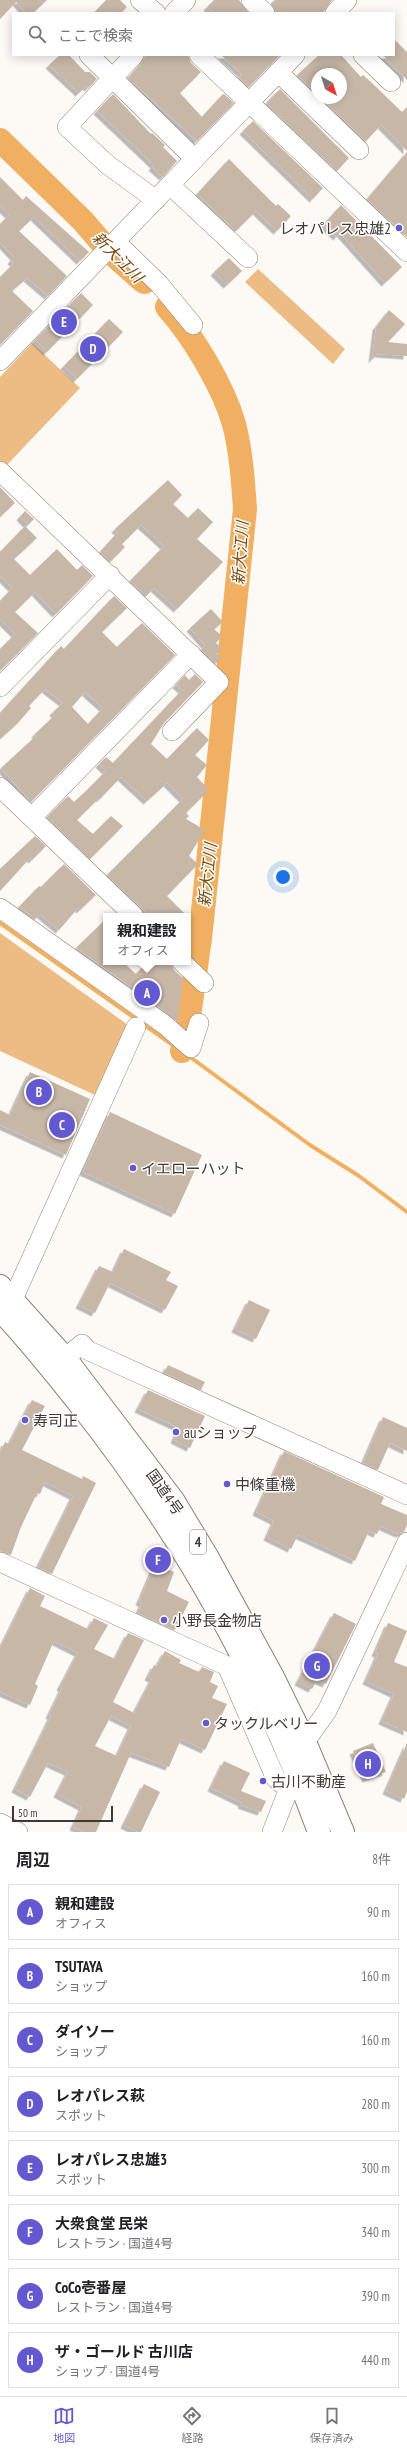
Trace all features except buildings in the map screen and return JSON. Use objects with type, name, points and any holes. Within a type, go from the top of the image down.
[{"type":"highway","name":"国道4号","points":[[3,1305],[65,1358],[173,1500],[237,1610],[305,1742],[343,1832]]},
{"type":"highway","name":"国道4号","points":[[3,1305],[108,1441],[156,1507],[223,1615],[292,1779],[319,1832]]},
{"type":"street","points":[[140,0],[155,12]]},
{"type":"street","points":[[175,12],[186,0]]},
{"type":"street","points":[[251,0],[264,12]]},
{"type":"street","points":[[336,12],[348,0]]},
{"type":"street","points":[[90,56],[195,159]]},
{"type":"street","points":[[133,56],[67,127],[108,165],[154,203]]},
{"type":"street","points":[[201,56],[249,104],[407,252]]},
{"type":"street","points":[[0,361],[154,203],[294,56]]},
{"type":"street","points":[[364,56],[391,82]]},
{"type":"street","points":[[278,72],[359,150]]},
{"type":"street","points":[[170,185],[248,258]]},
{"type":"street","points":[[111,247],[160,285],[193,325]]},
{"type":"street","points":[[0,471],[110,575],[219,682],[172,731]]},
{"type":"street","points":[[0,687],[110,575]]},
{"type":"street","points":[[32,817],[190,654]]},
{"type":"street","points":[[0,787],[131,913]]},
{"type":"street","points":[[0,908],[165,1025],[195,1036]]},
{"type":"street","points":[[3,1305],[136,1027]]},
{"type":"street","points":[[65,1358],[82,1344],[88,1350],[407,1495]]},
{"type":"street","points":[[305,1742],[327,1711],[407,1542]]},
{"type":"street","points":[[0,1562],[227,1666],[276,1778],[292,1779],[272,1832]]},
{"type":"street","points":[[0,1823],[18,1832]]},
{"type":"shaded area","points":[[258,269],[345,349],[333,364],[245,282]]},
{"type":"shaded area","points":[[32,343],[80,388],[5,467],[0,462],[0,377]]},
{"type":"shaded area","points":[[0,933],[128,1025],[97,1096],[0,1051]]},
{"type":"waterway","name":"新大江川","points":[[0,140],[83,221],[108,250],[144,282]]},
{"type":"waterway","name":"新大江川","points":[[167,307],[197,347],[215,378],[229,409],[234,424],[238,445],[245,509],[200,939],[190,1009],[182,1051]]},
{"type":"waterway","points":[[0,923],[177,1048]]},
{"type":"waterway","points":[[186,1054],[310,1145],[359,1176],[407,1212]]},
{"type":"place","name":"レオパレス忠雄2","points":[[399,228]]},
{"type":"place","name":"レオパレス忠雄3","points":[[64,322]]},
{"type":"place","name":"レオパレス萩","points":[[93,349]]},
{"type":"place","name":"親和建設","points":[[147,993]]},
{"type":"place","name":"TSUTAYA","points":[[39,1092]]},
{"type":"place","name":"ダイソー","points":[[62,1125]]},
{"type":"place","name":"イエローハット","points":[[133,1168]]},
{"type":"place","name":"寿司正","points":[[25,1420]]},
{"type":"place","name":"auショップ","points":[[176,1432]]},
{"type":"place","name":"中條重機","points":[[227,1484]]},
{"type":"place","name":"大衆食堂 民栄","points":[[158,1560]]},
{"type":"place","name":"小野長金物店","points":[[164,1620]]},
{"type":"place","name":"CoCo壱番屋","points":[[317,1666]]},
{"type":"place","name":"タックルベリー","points":[[206,1723]]},
{"type":"place","name":"ザ・ゴールド 古川店","points":[[368,1764]]},
{"type":"place","name":"古川不動産","points":[[263,1781]]}]
